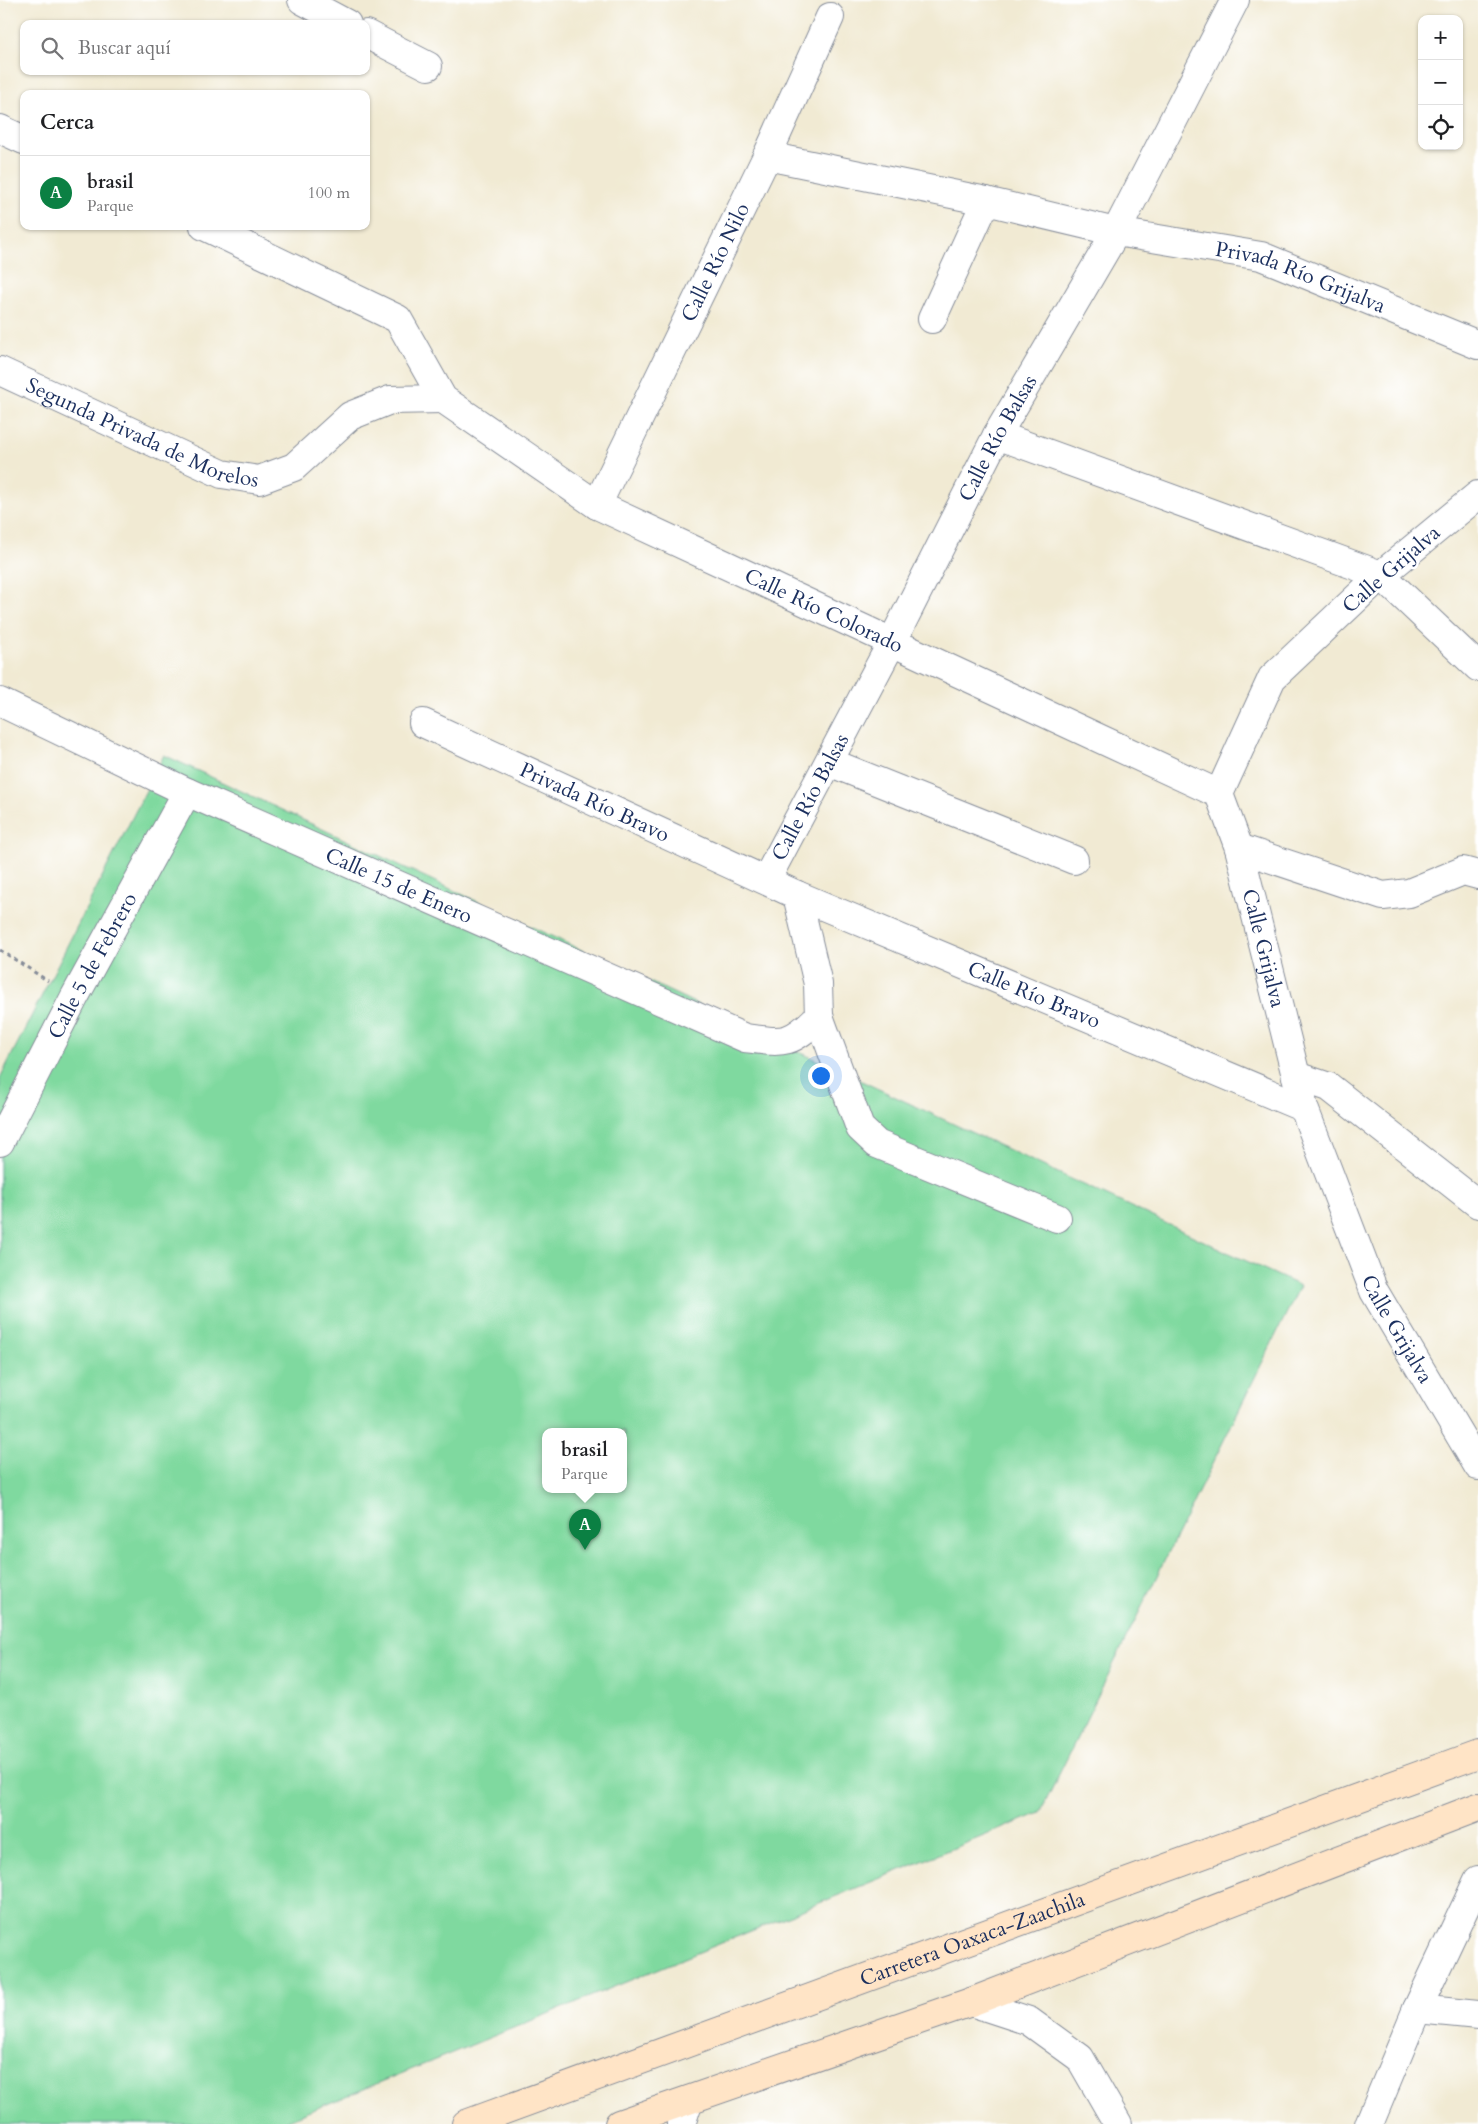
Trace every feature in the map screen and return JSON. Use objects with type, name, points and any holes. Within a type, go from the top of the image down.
[{"type":"main road","name":"Carretera Oaxaca-Zaachila","points":[[466,2124],[1478,1754]]},
{"type":"main road","points":[[619,2124],[685,2112],[1478,1807]]},
{"type":"street","points":[[302,0],[340,20]]},
{"type":"street","name":"Calle Río Balsas","points":[[766,880],[892,642],[997,435],[1116,232],[1235,0]]},
{"type":"street","name":"Calle Río Nilo","points":[[597,505],[767,156],[830,17]]},
{"type":"street","points":[[370,36],[428,66]]},
{"type":"street","points":[[0,129],[20,138]]},
{"type":"street","name":"Privada Río Grijalva","points":[[767,156],[986,201],[1116,232],[1261,256],[1478,344]]},
{"type":"street","points":[[932,319],[986,201]]},
{"type":"street","points":[[212,230],[398,319],[443,399]]},
{"type":"street","name":"Segunda Privada de Morelos","points":[[0,371],[222,474],[260,480],[294,467],[350,416],[390,400],[443,399]]},
{"type":"street","name":"Calle Río Colorado","points":[[443,399],[597,505],[1219,794]]},
{"type":"street","points":[[997,435],[1381,575],[1478,666]]},
{"type":"street","name":"Calle Grijalva","points":[[1478,495],[1381,575],[1272,678],[1219,794],[1239,848],[1304,1108],[1374,1292],[1478,1466]]},
{"type":"street","name":"Calle 15 de Enero","points":[[0,702],[187,792],[745,1038],[782,1043],[810,1025]]},
{"type":"street","name":"Privada Río Bravo","points":[[423,723],[766,880]]},
{"type":"street","points":[[829,762],[1074,860]]},
{"type":"street","name":"Calle 5 de Febrero","points":[[0,1142],[74,998],[187,792]]},
{"type":"street","points":[[1239,848],[1383,896],[1409,893],[1464,871],[1478,875]]},
{"type":"street","name":"Calle Río Bravo","points":[[766,880],[1304,1108]]},
{"type":"street","name":"Calle Río Balsas","points":[[797,894],[818,984],[810,1025],[860,1128],[877,1144],[1058,1218]]},
{"type":"street","points":[[1296,1076],[1330,1087],[1478,1204]]},
{"type":"street","points":[[1369,2124],[1416,2008],[1478,1880]]},
{"type":"street","points":[[971,2002],[1029,2021],[1080,2058],[1118,2124]]},
{"type":"street","points":[[1416,2008],[1478,2015]]},
{"type":"path","points":[[0,950],[74,998]]},
{"type":"green space","points":[[164,755],[1300,1286],[1040,1813],[278,2124],[0,2124],[0,1078]]},
{"type":"place","name":"brasil","points":[[585,1550]]}]
